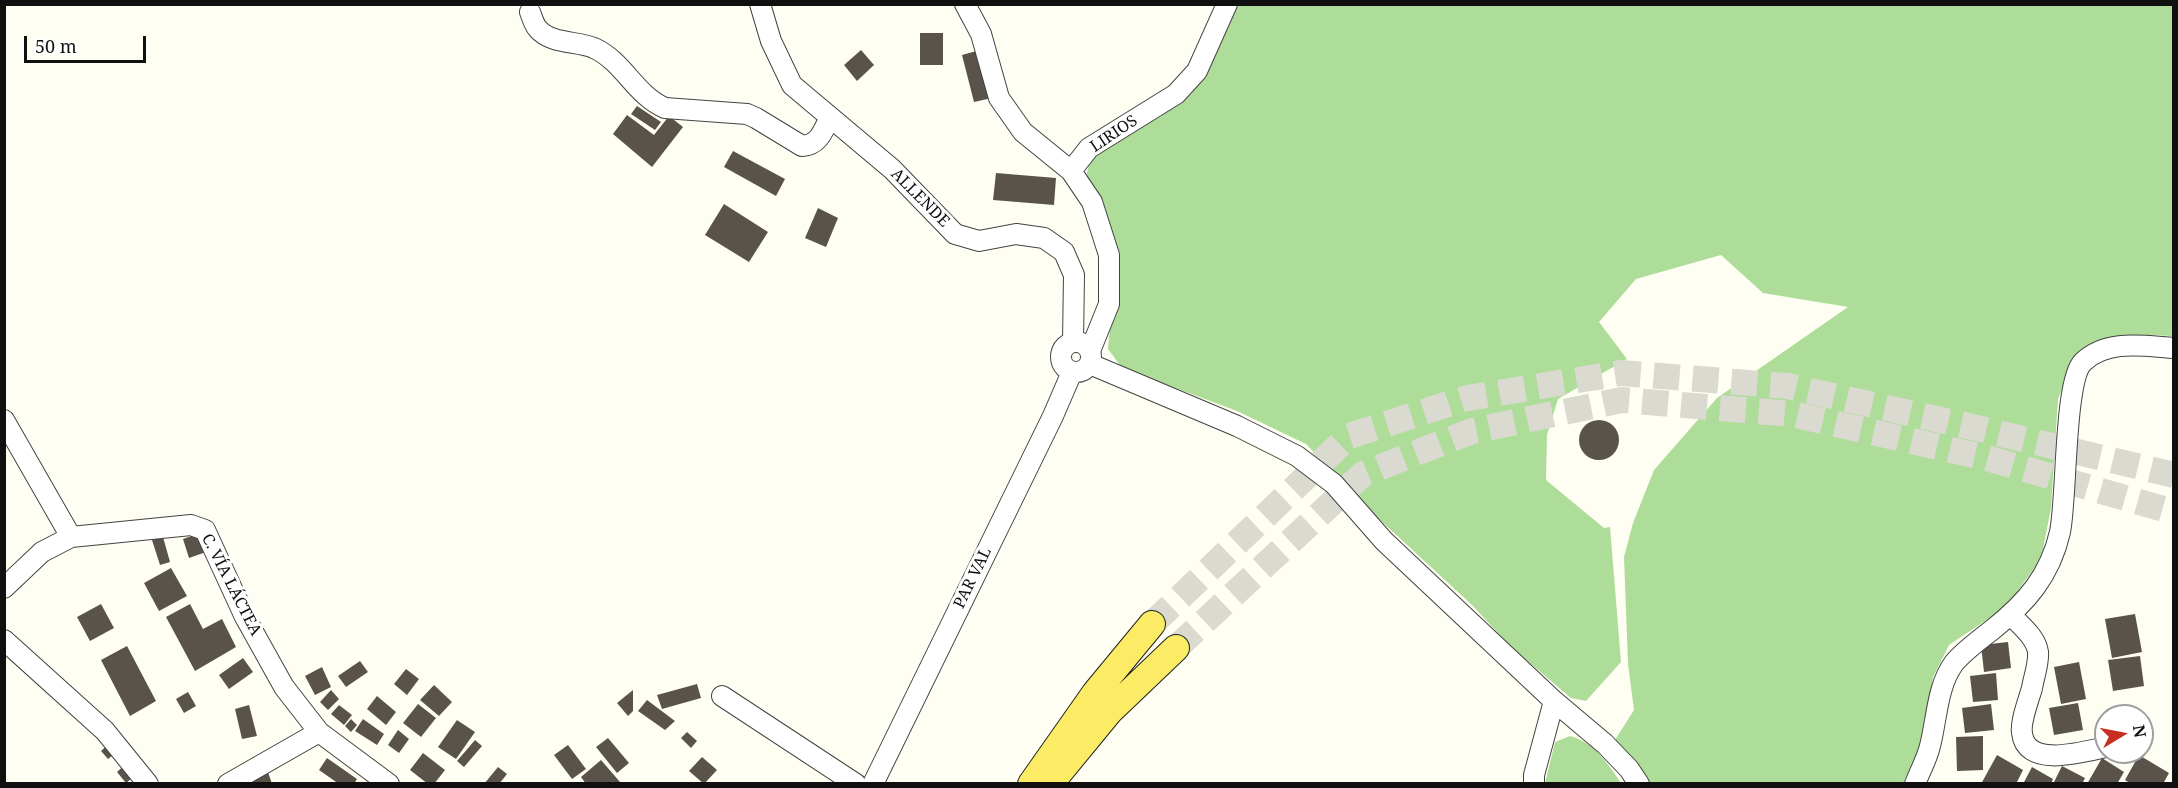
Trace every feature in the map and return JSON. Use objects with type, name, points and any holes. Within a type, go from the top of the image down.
[{"type":"main road","points":[[1031,783],[1095,693],[1152,624]]},
{"type":"main road","points":[[1050,783],[1110,711],[1176,648]]},
{"type":"street","name":"ALLENDE","points":[[759,4],[771,41],[792,85],[892,169],[955,234],[978,241],[1016,234],[1044,238],[1064,252],[1074,276],[1084,352]]},
{"type":"street","points":[[965,4],[981,34],[999,98],[1023,132],[1071,171],[1092,202],[1109,255],[1109,304],[1084,352],[1085,369],[1072,372],[1062,363],[1061,356],[1067,345],[1084,352],[1297,456],[1334,484],[1384,541],[1554,701],[1605,744],[1639,783]]},
{"type":"street","name":"LIRIOS","points":[[1071,171],[1089,148],[1176,94],[1197,71],[1227,4]]},
{"type":"street","points":[[530,12],[537,28],[546,35],[594,48],[607,56],[654,104],[665,108],[747,114],[756,117],[802,146],[813,144],[820,138],[830,117]]},
{"type":"street","points":[[1915,783],[1929,748],[1942,688],[1954,663],[2011,615],[2035,590],[2050,563],[2060,531],[2072,387],[2080,364],[2096,352],[2122,345],[2174,348]]},
{"type":"street","name":"PAR VAL","points":[[873,783],[1053,416],[1072,372]]},
{"type":"street","points":[[4,420],[70,537],[42,552],[4,588]]},
{"type":"street","name":"C. VÍA LÁCTEA","points":[[70,537],[191,525],[206,530],[245,617],[284,687],[319,732],[389,783]]},
{"type":"street","points":[[2011,615],[2032,638],[2038,650],[2037,665],[2021,731],[2025,745],[2039,754],[2054,756],[2094,749]]},
{"type":"street","points":[[4,640],[105,731],[148,783]]},
{"type":"street","points":[[722,696],[856,783]]},
{"type":"street","points":[[1534,783],[1554,701]]},
{"type":"street","points":[[228,783],[319,732]]},
{"type":"green space","points":[[1236,5],[2173,5],[2173,336],[2106,338],[2075,355],[2058,399],[2051,508],[2041,559],[2006,607],[1949,645],[1933,677],[1925,730],[1916,757],[1903,783],[1650,783],[1645,774],[1615,740],[1634,710],[1628,664],[1624,557],[1633,523],[1654,470],[1717,398],[1848,307],[1763,293],[1721,255],[1636,279],[1599,322],[1627,359],[1558,399],[1547,435],[1546,480],[1604,528],[1610,527],[1621,662],[1586,701],[1571,698],[1511,647],[1471,604],[1380,520],[1306,444],[1237,411],[1122,368],[1108,349],[1114,276],[1086,177],[1091,155],[1116,138],[1160,117],[1191,94]]},
{"type":"green space","points":[[1570,736],[1593,748],[1621,783],[1545,783],[1555,742]]},
{"type":"building","points":[[920,33],[943,33],[943,65],[920,65]]},
{"type":"building","points":[[861,50],[874,65],[857,81],[844,65]]},
{"type":"building","points":[[980,50],[992,98],[974,102],[962,55]]},
{"type":"building","points":[[637,106],[661,122],[655,130],[631,114]]},
{"type":"building","points":[[627,115],[654,135],[669,116],[683,127],[652,167],[613,134]]},
{"type":"building","points":[[733,151],[785,179],[776,196],[724,167]]},
{"type":"building","points":[[996,173],[1056,178],[1054,205],[993,200]]},
{"type":"building","points":[[724,204],[768,232],[749,262],[705,235]]},
{"type":"building","points":[[818,208],[838,218],[826,247],[805,238]]},
{"type":"building","points":[[1599,420],[1613,426],[1619,440],[1613,454],[1599,460],[1585,454],[1579,440],[1585,426]]},
{"type":"building","points":[[203,532],[209,551],[189,558],[183,539]]},
{"type":"building","points":[[163,537],[170,562],[160,565],[152,540]]},
{"type":"building","points":[[171,568],[187,596],[159,611],[144,583]]},
{"type":"building","points":[[101,604],[114,628],[90,641],[77,617]]},
{"type":"building","points":[[190,604],[203,629],[222,619],[236,647],[195,671],[166,617]]},
{"type":"building","points":[[2135,614],[2142,652],[2112,658],[2105,619]]},
{"type":"building","points":[[2008,642],[2011,668],[1984,672],[1981,645]]},
{"type":"building","points":[[127,646],[156,701],[130,716],[101,660]]},
{"type":"building","points":[[2140,656],[2144,686],[2113,691],[2108,660]]},
{"type":"building","points":[[243,658],[253,672],[229,689],[219,675]]},
{"type":"building","points":[[360,661],[368,672],[346,687],[338,676]]},
{"type":"building","points":[[2079,662],[2086,699],[2061,704],[2054,667]]},
{"type":"building","points":[[322,667],[331,687],[315,695],[305,676]]},
{"type":"building","points":[[406,669],[419,679],[407,695],[394,684]]},
{"type":"building","points":[[1996,673],[1998,700],[1973,702],[1970,676]]},
{"type":"building","points":[[697,684],[701,698],[662,709],[657,695]]},
{"type":"building","points":[[434,685],[452,702],[439,716],[420,700]]},
{"type":"building","points":[[331,690],[339,699],[328,710],[320,702]]},
{"type":"building","points":[[633,690],[633,711],[628,716],[617,703]]},
{"type":"building","points":[[188,692],[196,706],[184,713],[176,699]]},
{"type":"building","points":[[377,696],[396,712],[386,725],[367,709]]},
{"type":"building","points":[[647,700],[675,721],[665,730],[638,711]]},
{"type":"building","points":[[2078,703],[2083,730],[2054,735],[2049,708]]},
{"type":"building","points":[[418,704],[436,718],[421,737],[403,723]]},
{"type":"building","points":[[1991,704],[1994,730],[1965,733],[1962,708]]},
{"type":"building","points":[[249,705],[257,736],[242,739],[235,709]]},
{"type":"building","points":[[339,705],[352,715],[344,725],[331,714]]},
{"type":"building","points":[[351,719],[357,725],[351,732],[345,726]]},
{"type":"building","points":[[363,719],[384,734],[377,745],[355,731]]},
{"type":"building","points":[[457,720],[475,732],[456,759],[438,747]]},
{"type":"building","points":[[398,730],[409,739],[399,753],[388,745]]},
{"type":"building","points":[[687,732],[697,741],[691,748],[681,738]]},
{"type":"building","points":[[1983,736],[1983,770],[1957,771],[1956,737]]},
{"type":"building","points":[[608,738],[629,763],[617,773],[596,747]]},
{"type":"building","points":[[475,740],[482,746],[464,767],[457,761]]},
{"type":"building","points":[[111,742],[118,751],[108,759],[101,751]]},
{"type":"building","points":[[568,745],[586,769],[572,779],[554,755]]},
{"type":"building","points":[[423,753],[445,770],[434,784],[428,784],[410,770]]},
{"type":"building","points":[[1997,755],[2023,770],[2016,784],[1981,784]]},
{"type":"building","points":[[702,757],[717,770],[704,784],[689,771]]},
{"type":"building","points":[[327,758],[357,779],[354,784],[339,784],[319,770]]},
{"type":"building","points":[[601,760],[620,782],[618,784],[586,784],[581,777]]},
{"type":"building","points":[[128,762],[137,774],[126,783],[117,772]]},
{"type":"building","points":[[2099,764],[2111,764],[2124,772],[2117,784],[2087,784]]},
{"type":"building","points":[[2134,764],[2154,764],[2169,773],[2163,784],[2131,784],[2125,780]]},
{"type":"building","points":[[2062,766],[2085,778],[2082,784],[2053,784]]},
{"type":"building","points":[[498,767],[507,774],[499,784],[484,784]]},
{"type":"building","points":[[2032,767],[2053,779],[2051,784],[2023,784]]},
{"type":"building","points":[[268,772],[272,784],[254,784],[252,777]]},
{"type":"tunnel","points":[[1152,624],[1349,436],[1467,398],[1621,373],[1788,386],[2174,475]]},
{"type":"tunnel","points":[[1176,648],[1363,474],[1472,431],[1622,400],[1792,414],[1987,458],[2174,512]]}]
